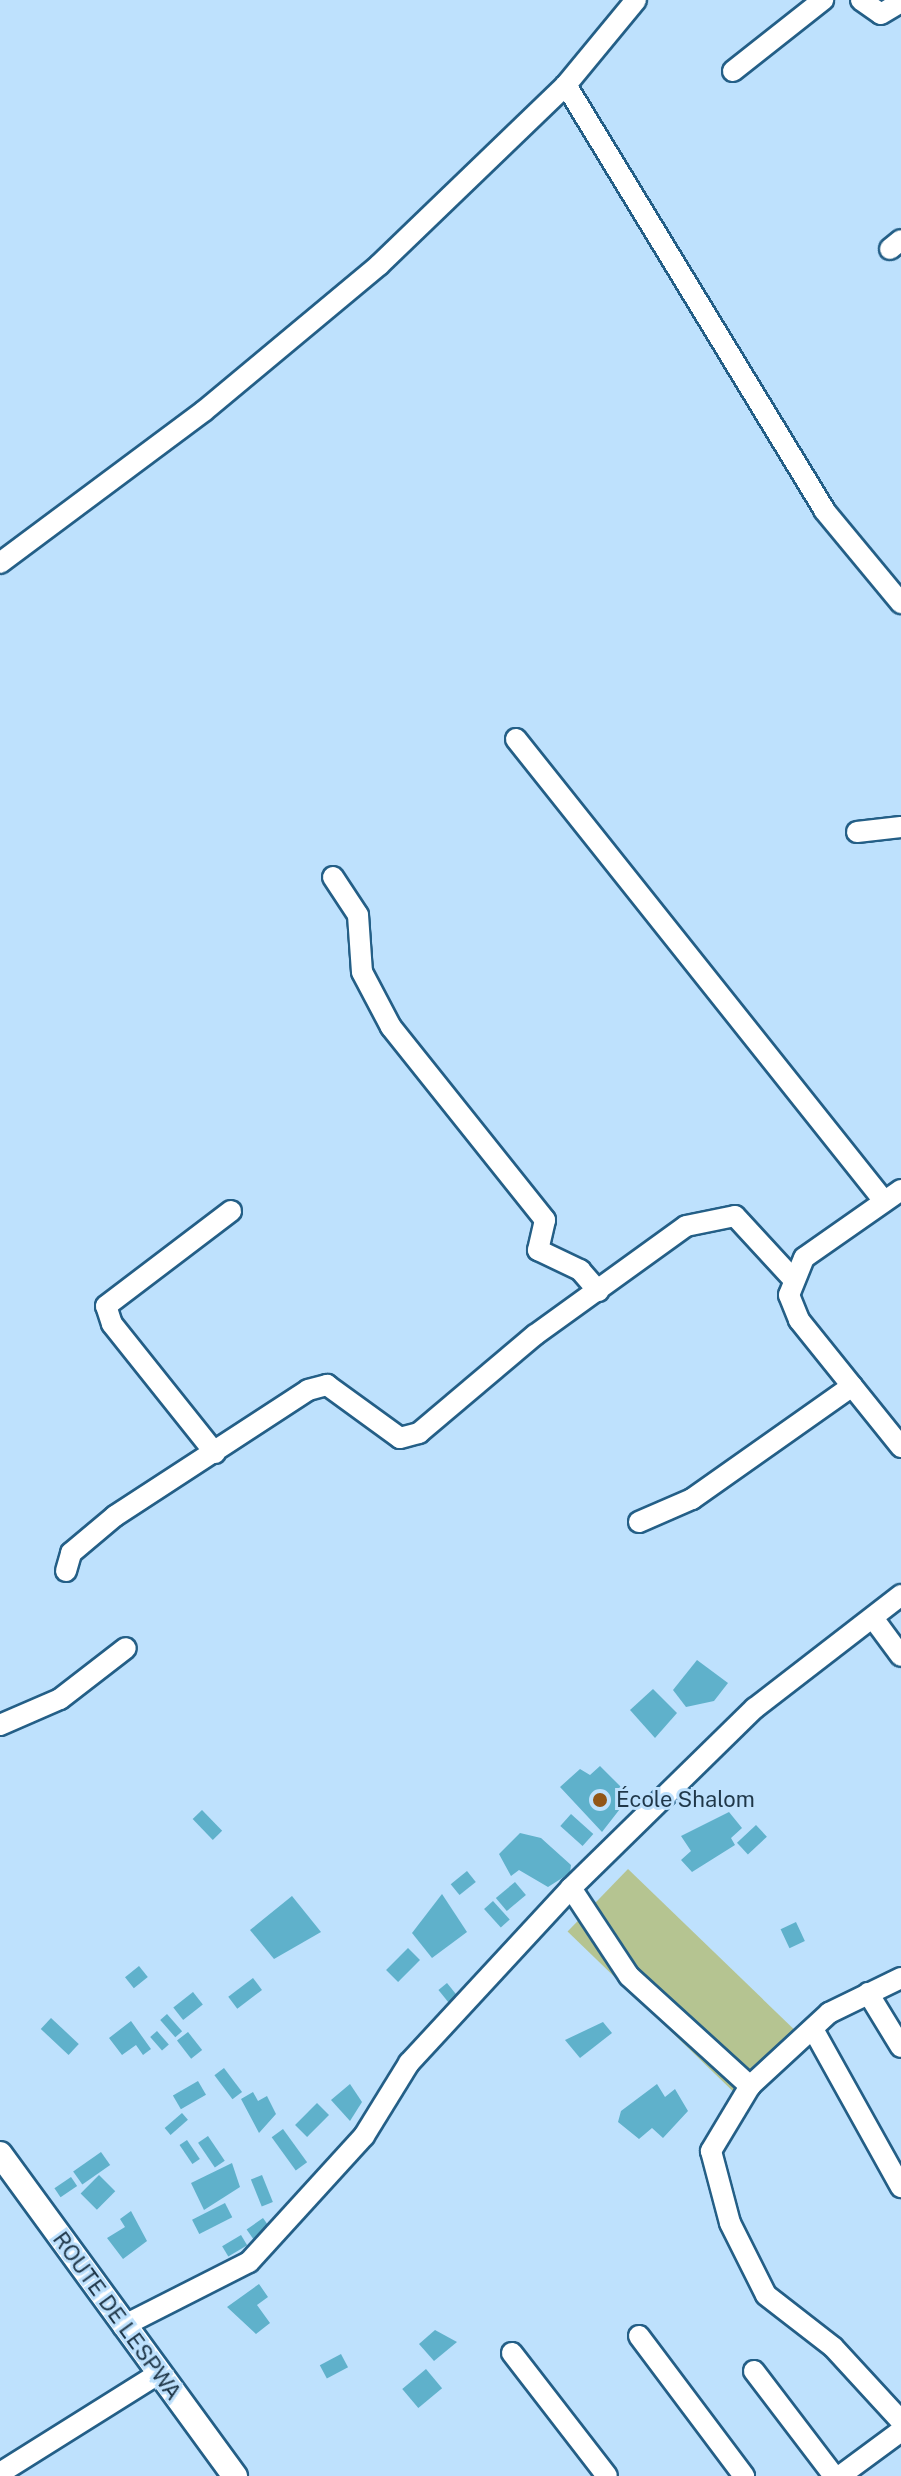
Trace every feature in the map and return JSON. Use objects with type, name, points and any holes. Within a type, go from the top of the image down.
[{"type":"street","points":[[0,563],[204,411],[356,284],[566,85],[636,0]]},
{"type":"street","points":[[733,71],[823,0]]},
{"type":"street","points":[[861,0],[881,14],[901,2]]},
{"type":"street","points":[[566,85],[824,510],[901,603]]},
{"type":"street","points":[[516,739],[892,1195],[804,1258],[791,1277],[789,1295],[799,1320],[901,1447]]},
{"type":"street","points":[[857,832],[901,827]]},
{"type":"street","points":[[333,877],[358,915],[362,972],[391,1027],[545,1220],[538,1250],[580,1270],[598,1291]]},
{"type":"street","points":[[215,1453],[106,1306],[231,1211]]},
{"type":"street","points":[[66,1571],[71,1553],[115,1516],[308,1390],[327,1385],[400,1438],[419,1433],[598,1291],[686,1226],[720,1214],[735,1216],[791,1277]]},
{"type":"street","points":[[639,1522],[692,1499],[852,1386]]},
{"type":"street","points":[[123,2326],[249,2262],[364,2136],[409,2063],[571,1888],[755,1708],[901,1595]]},
{"type":"street","points":[[873,1618],[901,1656]]},
{"type":"street","points":[[0,1725],[60,1699],[126,1648]]},
{"type":"street","points":[[571,1888],[629,1976],[750,2086]]},
{"type":"street","points":[[901,1978],[868,1993],[813,2029],[750,2086],[711,2151],[730,2223],[766,2295],[833,2347],[901,2421]]},
{"type":"street","points":[[868,1993],[901,2047]]},
{"type":"street","points":[[813,2029],[901,2187]]},
{"type":"street","name":"ROUTE DE LESPWA","points":[[0,2154],[235,2476]]},
{"type":"street","points":[[639,2336],[744,2476]]},
{"type":"street","points":[[512,2353],[607,2476]]},
{"type":"street","points":[[754,2371],[834,2476]]},
{"type":"street","points":[[0,2473],[158,2374]]},
{"type":"street","points":[[840,2476],[901,2431]]},
{"type":"green space","points":[[628,1869],[794,2029],[734,2092],[568,1932]]},
{"type":"building","points":[[697,1660],[728,1683],[714,1701],[686,1707],[673,1690]]},
{"type":"building","points":[[653,1689],[677,1713],[655,1738],[630,1710]]},
{"type":"building","name":"École Shalom","points":[[600,1766],[630,1796],[602,1832],[560,1787],[580,1769],[590,1775]]},
{"type":"building","points":[[202,1810],[222,1831],[213,1840],[193,1819]]},
{"type":"building","points":[[729,1812],[742,1828],[731,1838],[735,1845],[692,1872],[681,1860],[691,1851],[681,1836]]},
{"type":"building","points":[[571,1814],[593,1834],[583,1846],[560,1826]]},
{"type":"building","points":[[756,1825],[767,1837],[748,1854],[737,1843]]},
{"type":"building","points":[[520,1833],[541,1838],[571,1865],[570,1873],[548,1887],[519,1870],[511,1876],[499,1854]]},
{"type":"building","points":[[467,1871],[476,1882],[459,1895],[451,1884]]},
{"type":"building","points":[[515,1882],[526,1895],[507,1911],[496,1898]]},
{"type":"building","points":[[442,1894],[467,1932],[432,1958],[412,1933]]},
{"type":"building","points":[[292,1896],[321,1932],[274,1959],[250,1930]]},
{"type":"building","points":[[493,1901],[510,1920],[501,1928],[484,1909]]},
{"type":"building","points":[[796,1922],[805,1941],[789,1948],[781,1929]]},
{"type":"building","points":[[408,1948],[420,1960],[398,1982],[386,1970]]},
{"type":"building","points":[[139,1966],[148,1977],[134,1988],[125,1977]]},
{"type":"building","points":[[253,1978],[262,1990],[237,2009],[228,1997]]},
{"type":"building","points":[[447,1983],[463,2003],[455,2010],[438,1990]]},
{"type":"building","points":[[193,1992],[203,2005],[183,2020],[173,2007]]},
{"type":"building","points":[[167,2014],[182,2031],[175,2037],[160,2020]]},
{"type":"building","points":[[51,2018],[79,2044],[69,2055],[41,2029]]},
{"type":"building","points":[[131,2021],[151,2049],[143,2055],[136,2045],[122,2055],[109,2038]]},
{"type":"building","points":[[603,2022],[612,2033],[580,2058],[565,2040]]},
{"type":"building","points":[[157,2031],[169,2045],[162,2050],[150,2037]]},
{"type":"building","points":[[188,2032],[202,2050],[191,2059],[177,2041]]},
{"type":"building","points":[[224,2068],[242,2092],[232,2099],[214,2075]]},
{"type":"building","points":[[198,2081],[206,2095],[181,2109],[173,2096]]},
{"type":"building","points":[[350,2084],[362,2102],[350,2121],[331,2100]]},
{"type":"building","points":[[657,2084],[665,2097],[675,2089],[688,2111],[663,2138],[652,2128],[639,2139],[618,2122],[621,2111]]},
{"type":"building","points":[[253,2092],[258,2101],[267,2096],[276,2114],[259,2133],[241,2099]]},
{"type":"building","points":[[317,2103],[329,2115],[307,2137],[295,2125]]},
{"type":"building","points":[[182,2113],[188,2120],[171,2135],[165,2128]]},
{"type":"building","points":[[283,2129],[307,2162],[296,2170],[272,2137]]},
{"type":"building","points":[[208,2136],[225,2161],[215,2168],[198,2143]]},
{"type":"building","points":[[187,2140],[200,2159],[192,2164],[180,2145]]},
{"type":"building","points":[[101,2152],[110,2165],[82,2185],[73,2172]]},
{"type":"building","points":[[232,2163],[240,2187],[204,2210],[191,2183]]},
{"type":"building","points":[[99,2175],[115,2191],[97,2210],[81,2193]]},
{"type":"building","points":[[262,2175],[273,2202],[262,2206],[251,2179]]},
{"type":"building","points":[[71,2177],[77,2186],[61,2197],[54,2188]]},
{"type":"building","points":[[225,2203],[232,2217],[199,2234],[192,2220]]},
{"type":"building","points":[[131,2211],[147,2241],[123,2259],[107,2238],[125,2227],[120,2219]]},
{"type":"building","points":[[263,2218],[270,2228],[253,2239],[247,2229]]},
{"type":"building","points":[[241,2235],[247,2245],[228,2257],[222,2246]]},
{"type":"building","points":[[259,2284],[268,2297],[257,2305],[270,2323],[256,2334],[227,2307]]},
{"type":"building","points":[[435,2330],[457,2342],[434,2361],[419,2344]]},
{"type":"building","points":[[341,2354],[348,2367],[327,2379],[320,2365]]},
{"type":"building","points":[[426,2369],[442,2388],[418,2408],[402,2389]]},
{"type":"place","name":"École Shalom","points":[[600,1800]]}]
